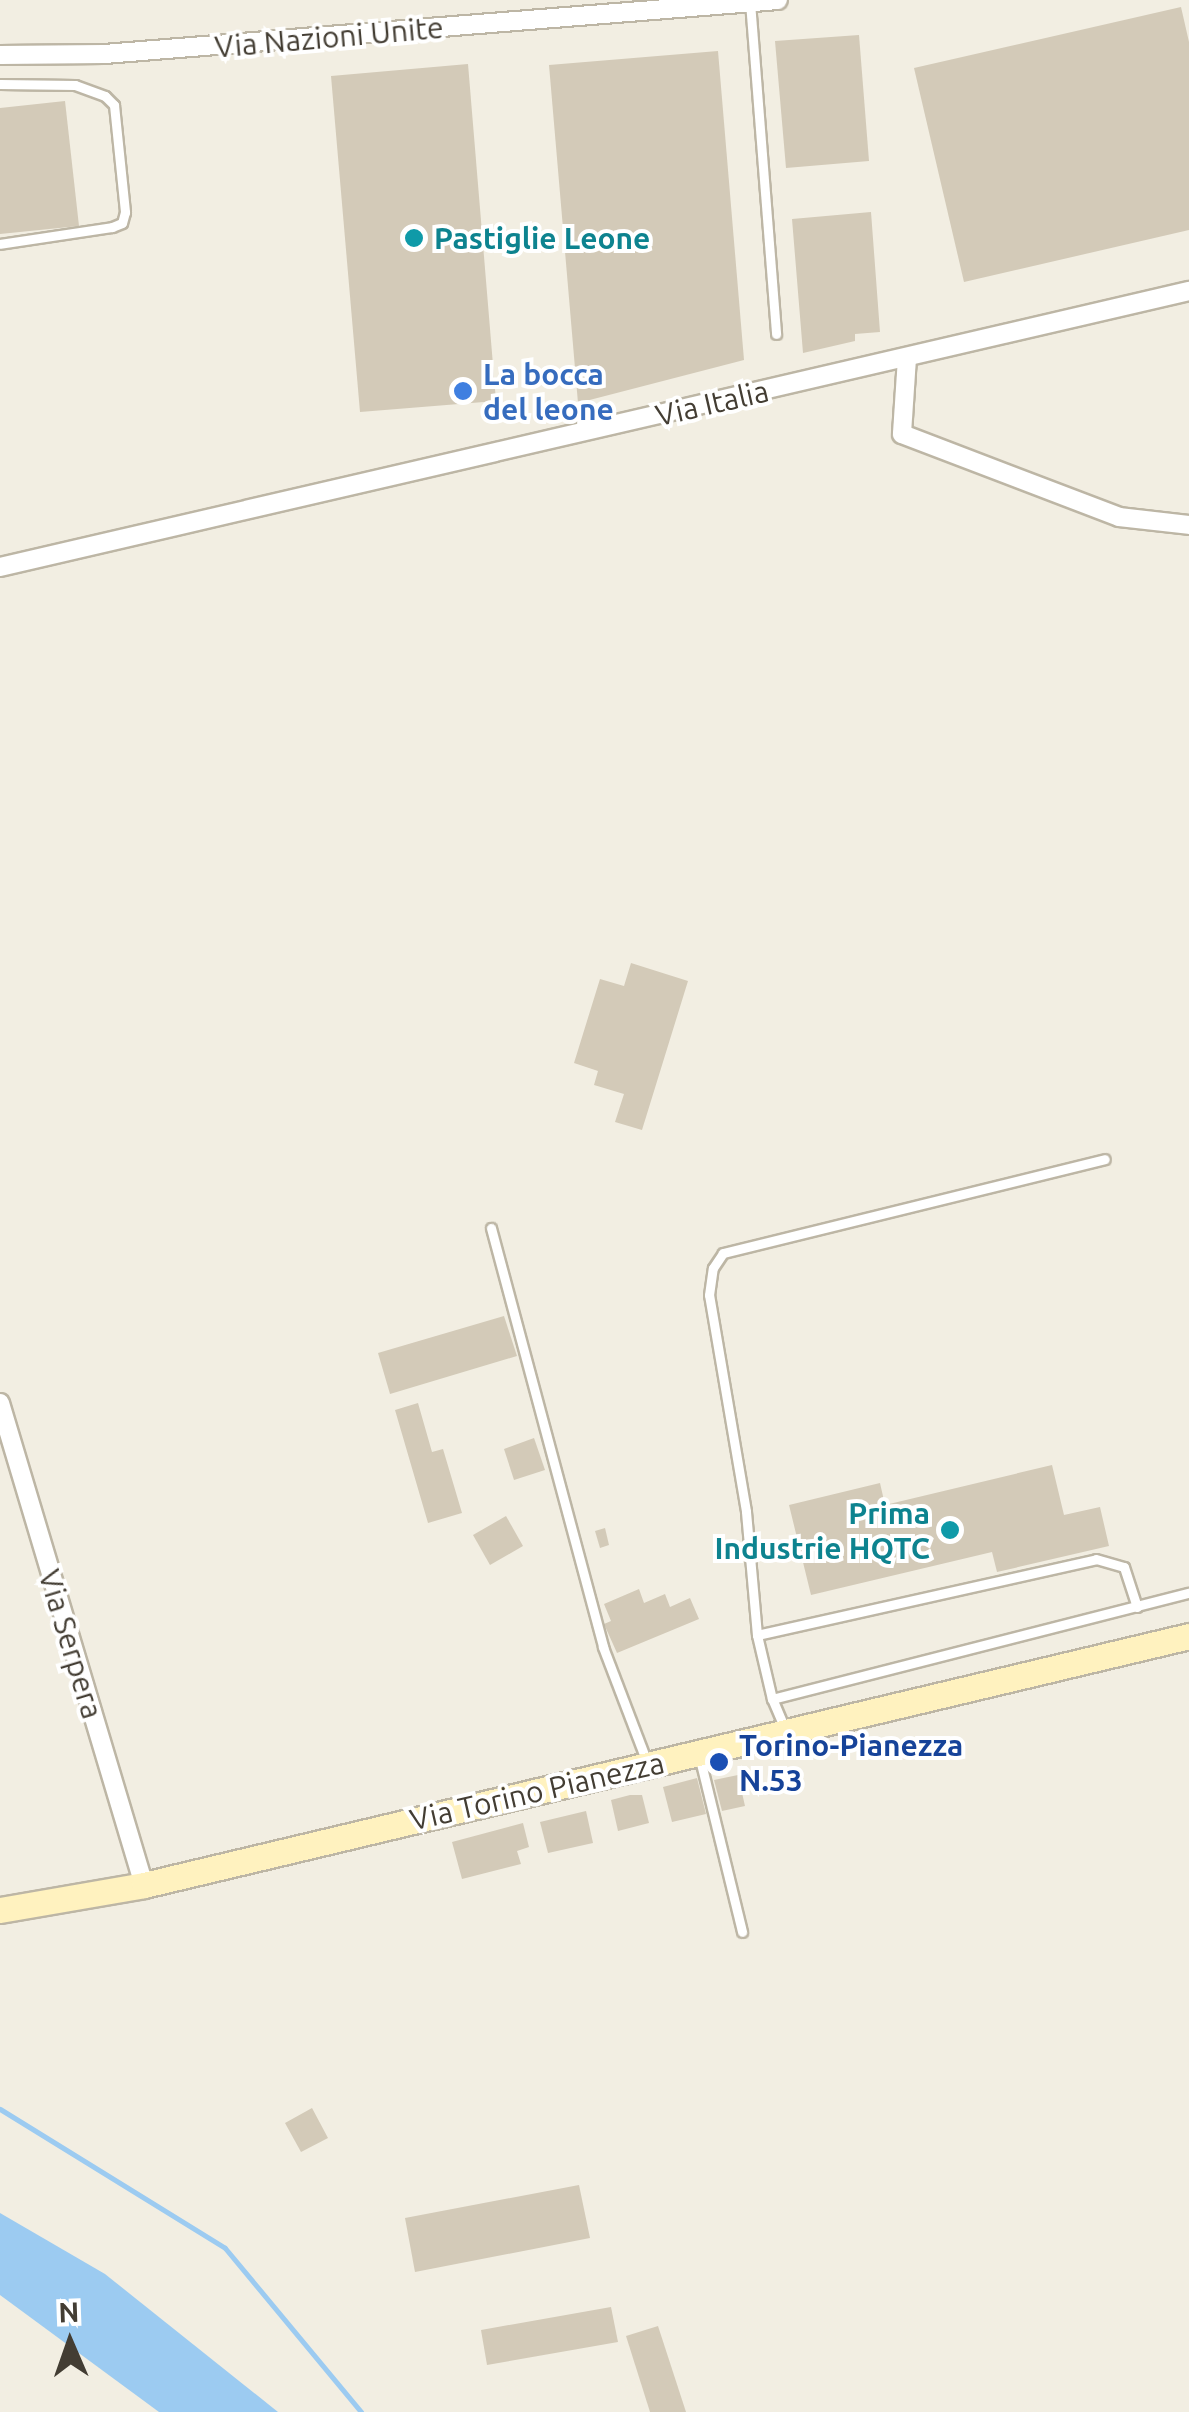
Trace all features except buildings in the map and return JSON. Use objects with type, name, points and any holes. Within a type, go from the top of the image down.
[{"type":"main road","name":"Via Torino Pianezza","points":[[0,1910],[144,1884],[1189,1636]]},
{"type":"street","name":"Via Nazioni Unite","points":[[0,55],[104,54],[778,0]]},
{"type":"street","name":"Via Italia","points":[[0,567],[1189,291]]},
{"type":"street","points":[[907,358],[902,434],[1119,518],[1189,525]]},
{"type":"street","name":"Via Serpera","points":[[0,1403],[144,1884]]},
{"type":"lane","points":[[750,2],[776,334]]},
{"type":"lane","points":[[0,84],[75,85],[104,96],[114,105],[125,212],[122,224],[112,227],[0,244]]},
{"type":"lane","points":[[786,1732],[772,1699],[757,1635],[746,1511],[709,1295],[714,1268],[723,1253],[1105,1159]]},
{"type":"lane","points":[[491,1228],[603,1647],[648,1765]]},
{"type":"lane","points":[[757,1635],[1096,1559],[1124,1567],[1137,1607]]},
{"type":"lane","points":[[772,1699],[1189,1593]]},
{"type":"lane","points":[[698,1752],[742,1932]]},
{"type":"water","points":[[0,2213],[105,2274],[278,2412],[159,2412],[0,2295]]},
{"type":"waterway","points":[[0,2109],[225,2248],[361,2412]]},
{"type":"place","name":"Pastiglie Leone","points":[[414,238]]},
{"type":"place","name":"La bocca del leone","points":[[463,391]]},
{"type":"place","name":"Prima Industrie HQTC","points":[[950,1530]]},
{"type":"place","name":"Torino-Pianezza N.53","points":[[719,1762]]}]
